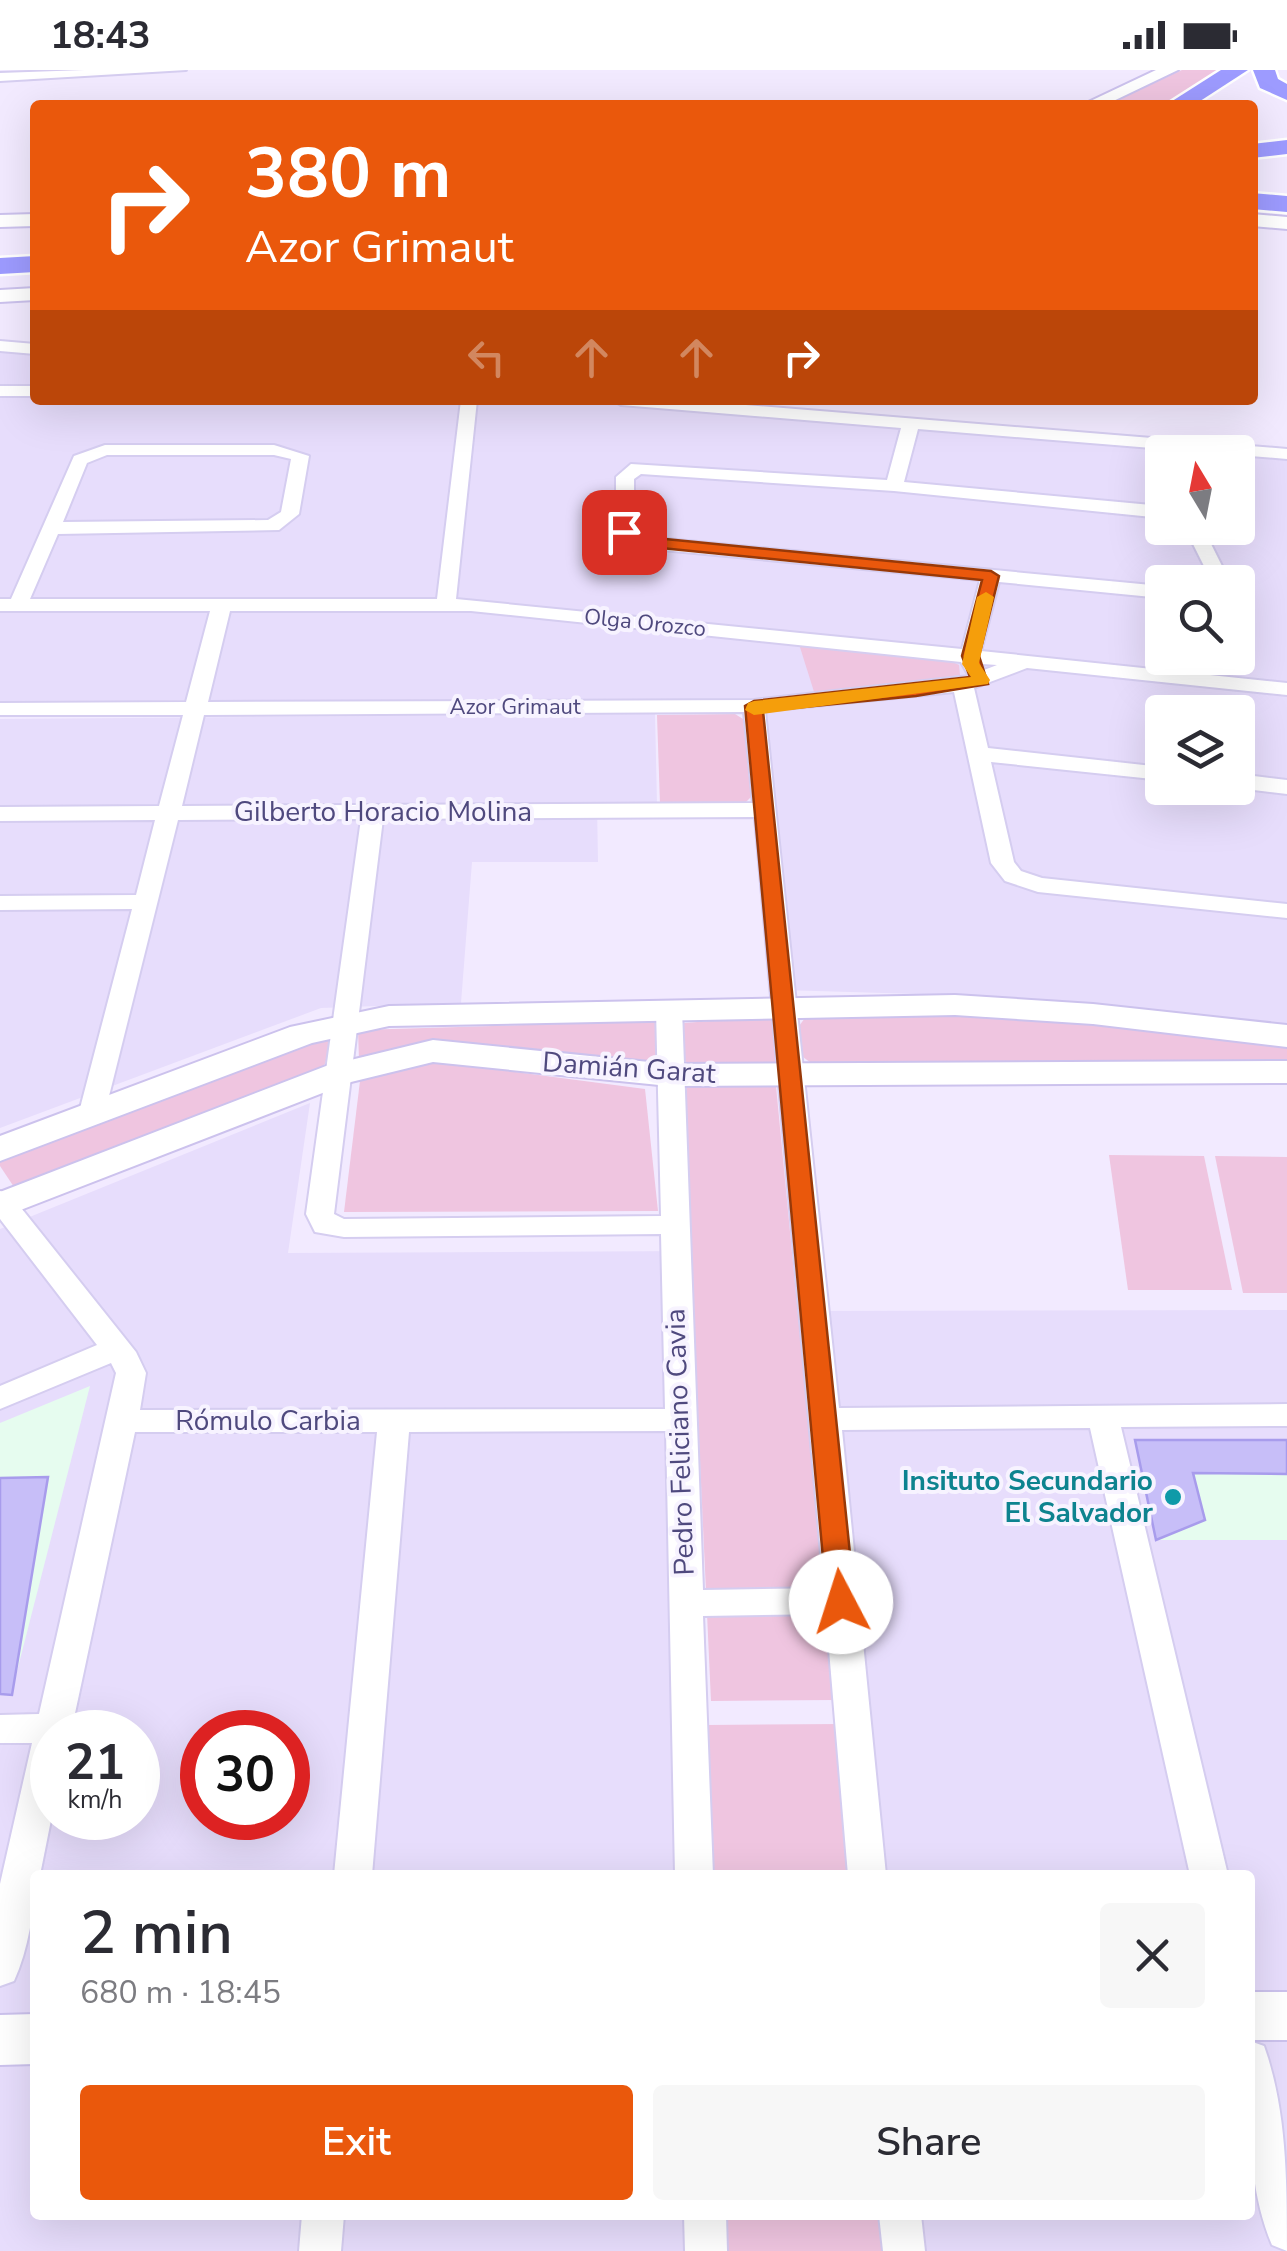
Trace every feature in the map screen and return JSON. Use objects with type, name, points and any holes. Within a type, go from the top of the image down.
[{"type":"highway","points":[[1186,100],[1237,70]]},
{"type":"highway","points":[[1264,70],[1268,83],[1287,93]]},
{"type":"highway","points":[[1258,133],[1287,130]]},
{"type":"highway","points":[[1258,151],[1287,147]]},
{"type":"highway","points":[[1258,202],[1287,204]]},
{"type":"highway","points":[[0,248],[30,246]]},
{"type":"highway","points":[[0,266],[30,264]]},
{"type":"main road","points":[[1102,100],[1170,70]]},
{"type":"main road","points":[[0,221],[30,220]]},
{"type":"main road","points":[[1258,221],[1287,223]]},
{"type":"main road","points":[[0,296],[30,294]]},
{"type":"main road","name":"Damián Garat","points":[[0,1149],[302,1034],[389,1016],[988,1006],[1287,1036]]},
{"type":"main road","name":"Damián Garat","points":[[1,1204],[339,1074],[412,1054],[447,1051],[669,1075],[1287,1072]]},
{"type":"main road","points":[[1255,2016],[1287,2016]]},
{"type":"main road","points":[[0,2040],[30,2039]]},
{"type":"street","points":[[1,75],[180,70]]},
{"type":"street","points":[[3,349],[30,349]]},
{"type":"street","points":[[0,391],[30,391]]},
{"type":"street","points":[[446,603],[468,405]]},
{"type":"street","points":[[682,405],[1287,454]]},
{"type":"street","points":[[894,486],[911,424]]},
{"type":"street","points":[[9,605],[52,528],[80,460],[94,452],[274,450],[300,456],[290,514],[272,526],[52,528]]},
{"type":"street","points":[[1145,510],[894,486],[637,468],[625,477],[624,532],[641,542],[1145,590]]},
{"type":"street","points":[[991,576],[970,656],[980,754],[1004,863],[1013,876],[1038,884],[1287,911]]},
{"type":"street","name":"Olga Orozco","points":[[9,605],[446,603],[1287,689]]},
{"type":"street","points":[[91,1116],[222,604]]},
{"type":"street","name":"Azor Grimaut","points":[[0,710],[754,706],[972,682],[1024,662]]},
{"type":"street","points":[[754,706],[793,1074],[867,1870]]},
{"type":"street","points":[[980,754],[1145,771]]},
{"type":"street","points":[[1255,783],[1287,786]]},
{"type":"street","name":"Gilberto Horacio Molina","points":[[0,814],[766,810]]},
{"type":"street","points":[[373,812],[320,1214],[325,1225],[673,1225]]},
{"type":"street","points":[[0,903],[145,902]]},
{"type":"street","name":"Pedro Feliciano Cavia","points":[[669,1009],[694,1870]]},
{"type":"street","points":[[1,1204],[131,1373],[58,1710]]},
{"type":"street","points":[[0,1398],[115,1349]]},
{"type":"street","points":[[824,1420],[1287,1415]]},
{"type":"street","points":[[1103,1417],[1208,1870]]},
{"type":"street","name":"Rómulo Carbia","points":[[122,1421],[680,1420]]},
{"type":"street","points":[[354,1870],[394,1422]]},
{"type":"street","points":[[686,1603],[841,1602]]},
{"type":"street","points":[[0,1729],[30,1731]]},
{"type":"street","points":[[0,1969],[30,1835]]},
{"type":"street","points":[[1255,2081],[1287,2230]]},
{"type":"street","points":[[320,2251],[323,2220]]},
{"type":"street","points":[[705,2220],[706,2251]]},
{"type":"street","points":[[901,2220],[904,2251]]},
{"type":"shaded area","points":[[1182,70],[1231,70],[1179,100],[1116,100]]},
{"type":"shaded area","points":[[0,348],[30,349],[30,405],[712,405],[1145,440],[1145,545],[1255,545],[1255,449],[1287,452],[1287,1027],[986,996],[782,990],[750,699],[0,701]]},
{"type":"shaded area","points":[[799,644],[944,658],[959,665],[960,675],[815,695]]},
{"type":"shaded area","points":[[655,714],[657,804],[597,804],[598,862],[472,862],[461,1003],[321,1008],[0,1128],[0,719]]},
{"type":"shaded area","points":[[735,714],[743,719],[751,797],[744,804],[660,804],[657,715]]},
{"type":"shaded area","points":[[948,1011],[1287,1042],[1287,1067],[819,1069],[803,1057],[799,1026],[808,1014]]},
{"type":"shaded area","points":[[765,1017],[775,1021],[780,1057],[769,1069],[697,1070],[685,1061],[679,1032],[684,1023]]},
{"type":"shaded area","points":[[656,1021],[658,1057],[652,1066],[359,1060],[358,1030]]},
{"type":"shaded area","points":[[322,1035],[332,1042],[325,1064],[313,1076],[16,1190],[0,1166],[0,1158]]},
{"type":"shaded area","points":[[433,1061],[645,1089],[658,1211],[344,1212],[360,1081]]},
{"type":"shaded area","points":[[776,1086],[835,1700],[711,1701],[683,1087]]},
{"type":"shaded area","points":[[310,1103],[288,1253],[691,1251],[701,1434],[711,1870],[30,1870],[30,2220],[723,2220],[725,2251],[0,2251],[0,1229]]},
{"type":"shaded area","points":[[1109,1155],[1204,1156],[1232,1290],[1128,1290]]},
{"type":"shaded area","points":[[1215,1156],[1287,1157],[1287,1293],[1243,1293]]},
{"type":"shaded area","points":[[1287,1310],[1287,2251],[889,2251],[886,2220],[1255,2220],[1255,1870],[856,1870],[804,1311]]},
{"type":"shaded area","points":[[90,1386],[14,1683],[0,1684],[0,1423]]},
{"type":"shaded area","points":[[1135,1440],[1287,1440],[1287,1540],[1156,1540]]},
{"type":"shaded area","points":[[842,1724],[856,1870],[711,1870],[707,1725]]},
{"type":"shaded area","points":[[723,2220],[886,2220],[889,2251],[725,2251]]},
{"type":"building","name":"Insituto Secundario El Salvador","points":[[1135,1440],[1287,1440],[1287,1474],[1193,1473],[1205,1520],[1156,1540]]},
{"type":"building","points":[[48,1477],[12,1695],[0,1694],[0,1478]]},
{"type":"slow traffic","points":[[754,710],[754,706],[876,696],[982,680],[973,670],[970,656],[986,597]]},
{"type":"place","name":"Insituto Secundario El Salvador","points":[[1173,1497]]},
{"type":"route","points":[[624,532],[641,542],[991,576],[970,656],[973,670],[982,680],[876,696],[754,706],[841,1602]]}]
